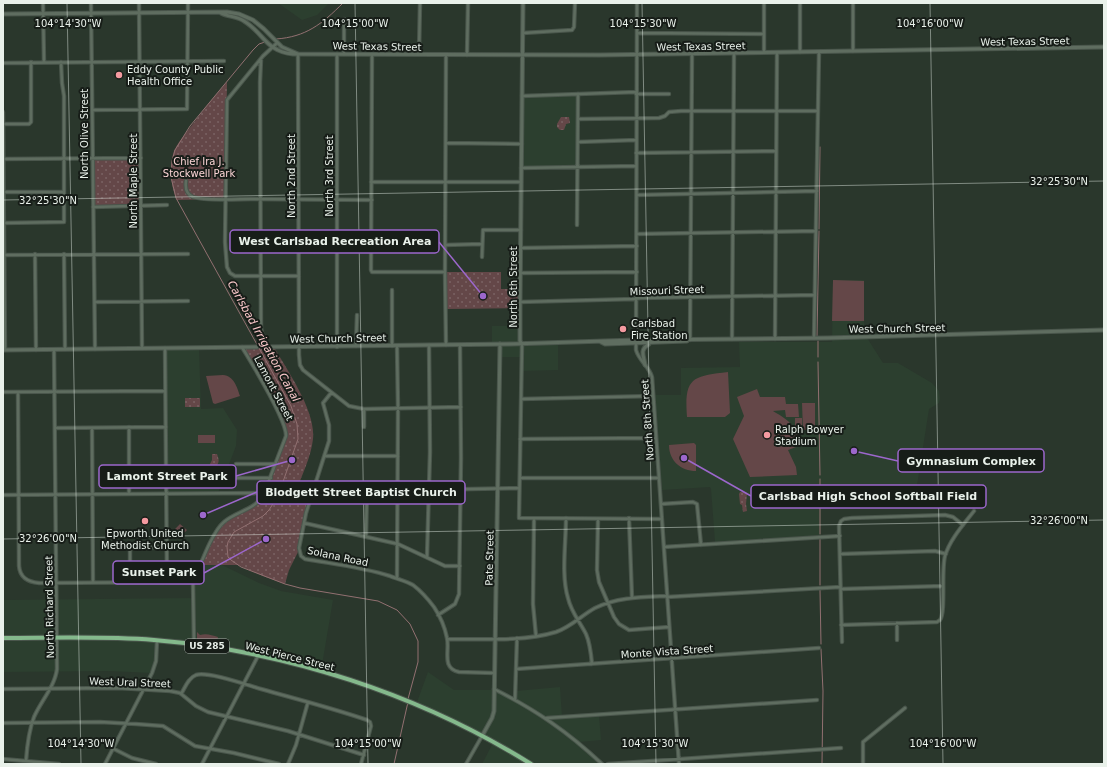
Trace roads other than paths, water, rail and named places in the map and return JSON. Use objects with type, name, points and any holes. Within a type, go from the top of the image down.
[{"type":"highway","name":"West Pierce Street","points":[[3,638],[101,638],[194,644],[258,656],[321,671],[404,700],[482,736],[531,764]]},
{"type":"street","points":[[44,3],[44,62]]},
{"type":"street","name":"North Olive Street","points":[[91,3],[95,349]]},
{"type":"street","name":"North Maple Street","points":[[140,3],[142,348]]},
{"type":"street","points":[[92,110],[187,109],[188,3]]},
{"type":"street","points":[[419,55],[420,3]]},
{"type":"street","points":[[467,56],[468,3]]},
{"type":"street","name":"North 6th Street","points":[[522,3],[523,56],[520,302],[520,341],[522,344],[519,518],[534,518]]},
{"type":"street","points":[[523,33],[572,30],[574,27],[575,3]]},
{"type":"street","name":"North 8th Street","points":[[637,3],[636,342],[637,354],[652,377],[666,596],[679,764]]},
{"type":"street","points":[[764,3],[764,53]]},
{"type":"street","points":[[800,3],[800,52]]},
{"type":"street","points":[[853,3],[853,52]]},
{"type":"street","points":[[3,14],[221,13]]},
{"type":"street","name":"West Texas Street","points":[[221,13],[244,20],[271,47],[287,54],[523,56],[1104,47]]},
{"type":"street","name":"West Texas Street","points":[[221,13],[232,13],[249,18],[262,27],[284,49],[298,54]]},
{"type":"street","points":[[344,19],[344,54]]},
{"type":"street","points":[[637,33],[764,34]]},
{"type":"street","points":[[277,43],[263,56],[227,100],[225,242],[228,270],[235,276],[299,276]]},
{"type":"street","points":[[814,338],[819,52]]},
{"type":"street","points":[[732,340],[734,53]]},
{"type":"street","points":[[775,339],[777,53]]},
{"type":"street","name":"North 2nd Street","points":[[298,54],[299,347]]},
{"type":"street","name":"North 3rd Street","points":[[337,54],[337,346]]},
{"type":"street","points":[[372,54],[372,272],[445,272]]},
{"type":"street","points":[[690,340],[692,54]]},
{"type":"street","points":[[446,55],[446,345]]},
{"type":"street","points":[[261,59],[261,331],[269,347]]},
{"type":"street","points":[[3,63],[224,61]]},
{"type":"street","points":[[3,124],[31,123],[31,62]]},
{"type":"street","points":[[4,223],[64,222],[64,96],[61,62]]},
{"type":"street","points":[[522,96],[574,96],[578,94],[636,93],[669,94]]},
{"type":"street","points":[[578,94],[578,225]]},
{"type":"street","points":[[578,119],[661,118],[669,112],[691,111],[818,111]]},
{"type":"street","points":[[3,112],[4,350]]},
{"type":"street","points":[[578,142],[636,140]]},
{"type":"street","points":[[446,143],[522,144]]},
{"type":"street","points":[[636,153],[776,151]]},
{"type":"street","points":[[3,159],[141,158]]},
{"type":"street","points":[[521,168],[636,166]]},
{"type":"street","points":[[186,181],[187,191],[193,196],[225,199],[372,200]]},
{"type":"street","points":[[371,182],[521,182]]},
{"type":"street","points":[[636,195],[817,191]]},
{"type":"street","points":[[4,192],[64,192]]},
{"type":"street","points":[[93,206],[166,205]]},
{"type":"street","points":[[482,257],[484,229],[521,230]]},
{"type":"street","points":[[637,234],[816,231]]},
{"type":"street","points":[[445,245],[482,244]]},
{"type":"street","points":[[521,248],[637,246]]},
{"type":"street","points":[[35,254],[36,350]]},
{"type":"street","points":[[64,254],[65,350]]},
{"type":"street","points":[[4,255],[188,254]]},
{"type":"street","points":[[521,273],[637,272]]},
{"type":"street","points":[[392,290],[392,346]]},
{"type":"street","name":"Missouri Street","points":[[520,302],[815,295]]},
{"type":"street","points":[[95,302],[188,302]]},
{"type":"street","points":[[356,346],[357,315]]},
{"type":"street","name":"West Church Street","points":[[4,350],[397,346],[601,342],[605,344],[690,340],[1104,330]]},
{"type":"street","name":"West Church Street","points":[[636,342],[685,342],[690,340]]},
{"type":"street","points":[[645,365],[642,355],[643,349],[650,343]]},
{"type":"street","name":"Pate Street","points":[[466,764],[493,714],[500,344]]},
{"type":"street","points":[[428,345],[430,407],[428,557]]},
{"type":"street","points":[[438,615],[451,607],[458,600],[459,594],[461,489],[460,345]]},
{"type":"street","points":[[397,346],[397,578]]},
{"type":"street","name":"Lamont Street","points":[[194,644],[194,582],[219,527],[229,518],[257,503],[265,492],[286,436],[286,428],[242,347]]},
{"type":"street","points":[[299,347],[300,364],[303,370],[348,406],[364,408],[461,407]]},
{"type":"street","points":[[165,348],[167,582]]},
{"type":"street","name":"North Richard Street","points":[[26,761],[30,731],[33,722],[50,689],[57,671],[54,350]]},
{"type":"street","points":[[3,392],[165,391]]},
{"type":"street","points":[[18,392],[19,566],[21,573],[26,580],[32,582],[56,583],[194,582]]},
{"type":"street","name":"Solana Road","points":[[331,393],[323,403],[329,420],[329,441],[304,523],[299,550],[303,558],[368,570],[409,583],[425,596],[438,615],[447,639],[447,660],[448,665],[452,670],[459,672],[494,673]]},
{"type":"street","points":[[521,399],[653,396]]},
{"type":"street","points":[[364,408],[364,427]]},
{"type":"street","points":[[55,428],[166,427]]},
{"type":"street","points":[[92,428],[93,582]]},
{"type":"street","points":[[129,428],[129,494]]},
{"type":"street","points":[[520,439],[656,438]]},
{"type":"street","points":[[325,456],[398,456]]},
{"type":"street","points":[[236,464],[276,464]]},
{"type":"street","points":[[224,478],[271,478]]},
{"type":"street","points":[[520,478],[659,478]]},
{"type":"street","points":[[3,495],[166,494],[520,488]]},
{"type":"street","points":[[366,536],[367,490]]},
{"type":"street","points":[[661,504],[693,502],[697,504],[701,545]]},
{"type":"street","points":[[841,625],[936,622],[940,620],[943,614],[943,570],[946,554],[950,544],[974,511]]},
{"type":"street","points":[[842,642],[839,524],[841,521],[852,518],[945,515],[953,517],[963,525]]},
{"type":"street","points":[[536,636],[533,604],[534,518],[662,519]]},
{"type":"street","points":[[566,518],[566,592],[570,606],[586,634],[592,664]]},
{"type":"street","points":[[629,518],[632,598]]},
{"type":"street","points":[[598,519],[597,574],[601,588],[617,622],[626,629],[636,630],[669,627]]},
{"type":"street","points":[[304,523],[398,544],[445,566],[460,566]]},
{"type":"street","points":[[664,547],[840,536]]},
{"type":"street","points":[[130,582],[130,548],[167,548]]},
{"type":"street","points":[[840,554],[935,551],[946,554]]},
{"type":"street","points":[[447,639],[517,638],[559,631],[596,608],[622,599],[840,588],[943,586]]},
{"type":"street","points":[[897,623],[897,640]]},
{"type":"street","points":[[516,700],[517,638]]},
{"type":"street","points":[[105,764],[154,668],[157,641]]},
{"type":"street","name":"Monte Vista Street","points":[[516,669],[819,648]]},
{"type":"street","points":[[202,764],[258,656]]},
{"type":"street","points":[[182,694],[193,676],[198,674],[223,678],[352,715],[370,722],[371,726],[361,764]]},
{"type":"street","name":"West Ural Street","points":[[3,689],[118,688],[170,691],[182,694],[205,711],[299,735],[364,755]]},
{"type":"street","points":[[494,689],[547,718],[584,747],[602,764]]},
{"type":"street","points":[[547,718],[817,700]]},
{"type":"street","points":[[288,764],[299,735],[308,702]]},
{"type":"street","points":[[863,764],[863,742],[905,708]]},
{"type":"street","points":[[3,723],[127,723],[163,726],[192,746],[234,753],[279,764]]},
{"type":"street","points":[[608,764],[841,748]]},
{"type":"street","points":[[114,749],[132,758],[156,764]]},
{"type":"street","points":[[3,759],[60,764]]},
{"type":"waterway","name":"Carlsbad Irrigation Canal","points":[[276,39],[287,38],[313,28],[343,3]]},
{"type":"waterway","name":"Carlsbad Irrigation Canal","points":[[265,42],[259,44],[253,50],[190,126],[175,150],[172,161],[171,177],[176,198],[291,406],[297,424],[298,439],[278,496],[263,516],[234,532],[228,542],[228,557],[241,567],[285,584],[300,588],[378,601],[397,610],[410,624],[418,641],[418,662],[408,699]]},
{"type":"waterway","points":[[819,229],[820,147]]},
{"type":"waterway","points":[[817,336],[819,231]]},
{"type":"waterway","points":[[818,341],[818,357]]},
{"type":"waterway","points":[[818,362],[820,475]]},
{"type":"waterway","points":[[820,479],[820,534]]},
{"type":"waterway","points":[[820,539],[820,585]]},
{"type":"waterway","points":[[820,590],[821,644]]},
{"type":"waterway","points":[[821,649],[823,691],[822,764]]},
{"type":"waterway","name":"Carlsbad Irrigation Canal","points":[[394,764],[408,702]]},
{"type":"place","name":"Eddy County Public Health Office","points":[[119,75]]},
{"type":"place","name":"West Carlsbad Recreation Area","points":[[483,296]]},
{"type":"place","name":"Carlsbad Fire Station","points":[[623,329]]},
{"type":"place","name":"Ralph Bowyer Stadium","points":[[767,435]]},
{"type":"place","name":"Gymnasium Complex","points":[[854,451]]},
{"type":"place","name":"Carlsbad High School Softball Field","points":[[684,458]]},
{"type":"place","name":"Lamont Street Park","points":[[292,460]]},
{"type":"place","name":"Blodgett Street Baptist Church","points":[[203,515]]},
{"type":"place","name":"Epworth United Methodist Church","points":[[145,521]]},
{"type":"place","name":"Sunset Park","points":[[266,539]]},
{"type":"park label","name":"Chief Ira J. Stockwell Park","points":[[199,166]]}]
